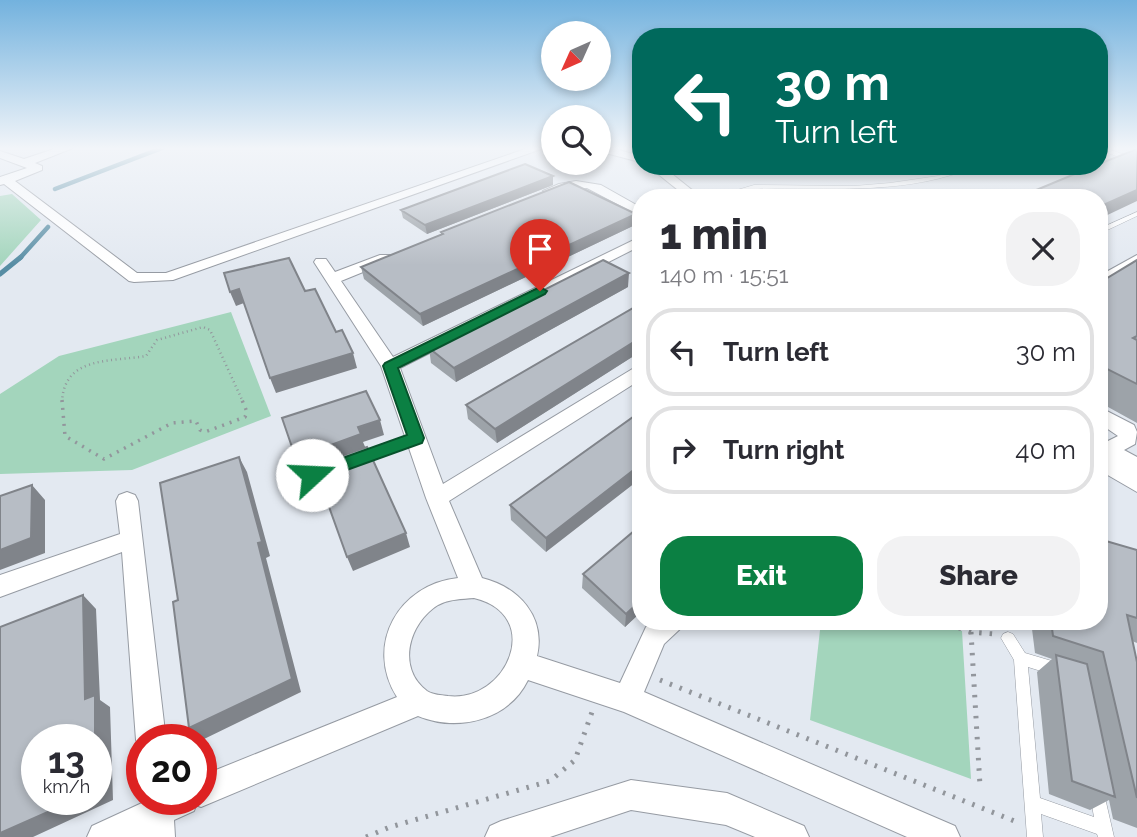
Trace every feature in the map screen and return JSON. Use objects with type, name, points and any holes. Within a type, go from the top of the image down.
[{"type":"street","points":[[26,187],[134,278],[168,277],[427,187]]},
{"type":"street","points":[[28,187],[145,271],[165,270],[409,187]]},
{"type":"street","points":[[535,197],[563,187]]},
{"type":"street","points":[[596,187],[632,208]]},
{"type":"street","points":[[390,366],[632,245]]},
{"type":"street","points":[[332,279],[396,253]]},
{"type":"street","points":[[1108,277],[1137,259]]},
{"type":"street","points":[[321,262],[390,366],[437,498],[474,587]]},
{"type":"street","points":[[437,498],[632,377]]},
{"type":"street","points":[[1108,419],[1127,430],[1128,439],[1108,449]]},
{"type":"street","points":[[1108,455],[1137,467]]},
{"type":"street","points":[[1108,458],[1137,484]]},
{"type":"street","points":[[127,501],[149,724]]},
{"type":"street","points":[[0,586],[132,539]]},
{"type":"street","points":[[474,587],[499,594],[518,612],[527,636],[523,665],[506,691],[478,708],[447,712],[418,702],[399,681],[394,653],[402,626],[421,603],[446,590],[474,587]]},
{"type":"street","points":[[627,699],[655,636],[661,630]]},
{"type":"street","points":[[523,665],[627,699],[944,837]]},
{"type":"street","points":[[217,785],[418,702]]},
{"type":"street","points":[[502,837],[631,795],[727,809],[793,837]]},
{"type":"street","points":[[103,837],[157,815]]},
{"type":"lane","points":[[760,187],[865,187]]},
{"type":"lane","points":[[1108,228],[1137,214]]},
{"type":"lane","points":[[351,461],[416,438]]},
{"type":"lane","points":[[286,485],[338,466]]},
{"type":"lane","points":[[1008,638],[1021,659],[1035,833]]},
{"type":"lane","points":[[1021,659],[1075,674]]},
{"type":"lane","points":[[1094,778],[1105,833]]},
{"type":"lane","points":[[1032,803],[1105,833]]},
{"type":"path","points":[[203,327],[210,330],[247,412],[245,417],[205,432],[200,430],[196,421],[179,421],[104,459],[65,436],[62,402],[66,377],[75,369],[146,356],[157,340],[203,327]]},
{"type":"path","points":[[965,630],[988,632],[1008,638]]},
{"type":"path","points":[[971,632],[981,786]]},
{"type":"path","points":[[639,671],[1035,833]]},
{"type":"path","points":[[366,837],[390,827],[550,781],[575,760],[586,734],[598,690]]},
{"type":"green space","points":[[12,194],[41,220],[0,266],[0,196]]},
{"type":"green space","points":[[231,312],[271,416],[132,470],[0,474],[0,394],[59,356]]},
{"type":"green space","points":[[820,630],[962,631],[971,779],[810,720]]},
{"type":"building","points":[[463,187],[524,187],[425,225],[401,210]]},
{"type":"building","points":[[556,187],[580,187],[632,212],[632,216],[420,314],[361,267],[443,234],[441,232]]},
{"type":"building","points":[[1137,187],[1137,190],[1108,203],[1108,189],[1039,189]]},
{"type":"building","points":[[289,258],[305,291],[315,289],[336,332],[342,330],[353,353],[270,378],[239,289],[230,292],[224,273]]},
{"type":"building","points":[[603,260],[629,273],[454,368],[429,348]]},
{"type":"building","points":[[1137,260],[1137,336],[1133,338],[1137,340],[1137,384],[1108,370],[1108,278]]},
{"type":"building","points":[[632,309],[632,343],[495,429],[466,405]]},
{"type":"building","points":[[366,391],[380,420],[358,427],[361,434],[309,453],[306,445],[293,450],[282,418]]},
{"type":"building","points":[[632,418],[632,471],[546,538],[510,505]]},
{"type":"building","points":[[367,447],[406,533],[347,557],[314,465]]},
{"type":"building","points":[[239,457],[262,542],[258,543],[292,679],[197,724],[188,724],[173,602],[178,600],[160,483]]},
{"type":"building","points":[[32,485],[31,538],[0,550],[0,496]]},
{"type":"building","points":[[632,533],[632,608],[626,614],[583,574]]},
{"type":"building","points":[[1108,542],[1137,550],[1137,618],[1127,615],[1137,662],[1137,798],[1103,652],[1053,636],[1052,630],[1108,630]]},
{"type":"building","points":[[83,595],[85,699],[95,695],[95,724],[21,724],[21,815],[41,815],[0,833],[0,627]]},
{"type":"building","points":[[1056,655],[1087,664],[1115,797],[1072,781]]},
{"type":"waterway","points":[[55,189],[60,187]]},
{"type":"waterway","points":[[21,257],[48,227]]},
{"type":"waterway","points":[[0,274],[21,257]]},
{"type":"route","points":[[312,475],[416,438],[390,366],[540,291]]}]
